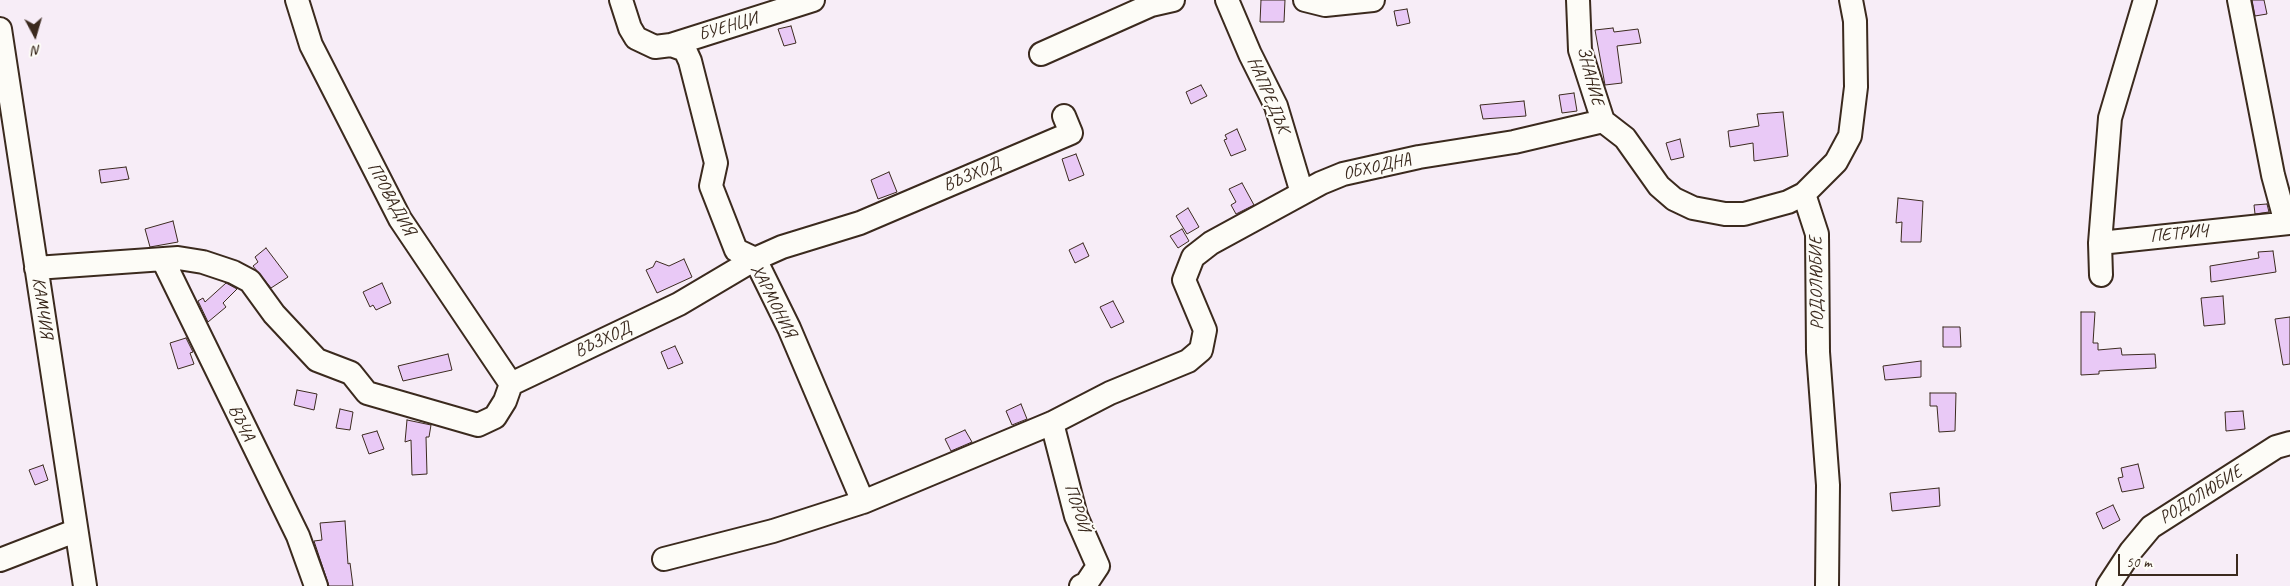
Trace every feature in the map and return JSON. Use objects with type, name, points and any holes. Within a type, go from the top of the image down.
[{"type":"street","name":"ПРОВАДИЯ","points":[[297,0],[311,45],[400,219],[511,384]]},
{"type":"street","points":[[621,0],[630,28],[636,38],[655,47],[671,44]]},
{"type":"street","name":"БУЕНЦИ","points":[[671,44],[813,0]]},
{"type":"street","points":[[1041,54],[1150,6],[1173,0]]},
{"type":"street","name":"НАПРЕДЪК","points":[[1228,0],[1250,54],[1276,106],[1302,193]]},
{"type":"street","points":[[1305,0],[1325,5],[1373,0]]},
{"type":"street","name":"ЗНАНИЕ","points":[[1578,0],[1580,50],[1603,121]]},
{"type":"street","points":[[1603,121],[1625,138],[1659,186],[1674,199],[1692,208],[1725,214],[1744,214],[1770,208],[1804,194],[1836,162],[1850,136],[1856,87],[1855,21],[1851,0]]},
{"type":"street","points":[[2101,276],[2100,243],[2110,118],[2145,0]]},
{"type":"street","points":[[2238,0],[2273,175],[2288,223]]},
{"type":"street","name":"КАМЧИЯ","points":[[0,29],[75,531],[85,586]]},
{"type":"street","name":"ХАРМОНИЯ","points":[[671,44],[685,50],[690,61],[716,163],[711,186],[736,250],[755,259],[789,328],[863,502]]},
{"type":"street","name":"ВЪЗХОД","points":[[511,384],[679,304],[755,259],[782,247],[860,223],[1071,134],[1064,116]]},
{"type":"street","name":"ОБХОДНА","points":[[664,559],[773,531],[863,502],[1052,423],[1110,393],[1188,362],[1202,350],[1205,330],[1184,280],[1193,257],[1211,243],[1302,193],[1344,174],[1419,157],[1514,142],[1603,121]]},
{"type":"street","name":"РОДОЛЮБИЕ","points":[[1804,194],[1817,234],[1818,352],[1828,485],[1827,586]]},
{"type":"street","name":"ПЕТРИЧ","points":[[2100,243],[2288,223]]},
{"type":"street","points":[[36,268],[178,258],[203,262],[250,281],[274,314],[318,360],[351,373],[368,393],[478,425],[495,416],[506,401],[511,384]]},
{"type":"street","name":"ВЪЧА","points":[[163,260],[298,536],[316,586]]},
{"type":"street","name":"ПОРОЙ","points":[[1052,423],[1076,516],[1098,566],[1086,584],[1081,586]]},
{"type":"street","name":"РОДОЛЮБИЕ","points":[[2108,586],[2131,551],[2151,527],[2276,448],[2290,443]]},
{"type":"street","points":[[0,560],[75,531]]},
{"type":"building","points":[[1261,0],[1285,0],[1284,22],[1260,22]]},
{"type":"building","points":[[2252,0],[2264,0],[2267,14],[2255,16]]},
{"type":"building","points":[[1407,9],[1410,23],[1397,26],[1394,11]]},
{"type":"building","points":[[791,26],[796,43],[784,46],[778,29]]},
{"type":"building","points":[[1613,28],[1614,32],[1638,29],[1641,43],[1617,46],[1622,83],[1605,85],[1595,30]]},
{"type":"building","points":[[1201,85],[1207,96],[1191,104],[1186,92]]},
{"type":"building","points":[[1574,93],[1577,111],[1562,113],[1559,95]]},
{"type":"building","points":[[1524,101],[1526,116],[1483,119],[1480,105]]},
{"type":"building","points":[[1783,112],[1788,156],[1754,161],[1753,143],[1730,147],[1728,131],[1759,126],[1757,114]]},
{"type":"building","points":[[1237,129],[1246,150],[1231,156],[1224,140],[1227,139],[1225,135]]},
{"type":"building","points":[[1680,139],[1684,157],[1671,160],[1666,143]]},
{"type":"building","points":[[1076,154],[1084,175],[1069,181],[1062,159]]},
{"type":"building","points":[[126,167],[129,179],[101,183],[99,170]]},
{"type":"building","points":[[889,172],[897,192],[878,199],[871,180]]},
{"type":"building","points":[[1242,183],[1254,205],[1236,214],[1231,205],[1236,202],[1229,189]]},
{"type":"building","points":[[1898,198],[1923,201],[1921,242],[1901,242],[1902,222],[1896,223]]},
{"type":"building","points":[[2267,204],[2269,212],[2255,214],[2254,205]]},
{"type":"building","points":[[1188,208],[1199,227],[1187,234],[1176,216]]},
{"type":"building","points":[[173,221],[178,242],[150,247],[145,229]]},
{"type":"building","points":[[1182,229],[1189,241],[1178,248],[1170,236]]},
{"type":"building","points":[[1083,243],[1089,256],[1075,263],[1069,250]]},
{"type":"building","points":[[266,248],[288,277],[271,288],[253,266],[258,262],[255,257]]},
{"type":"building","points":[[2273,251],[2276,272],[2211,282],[2210,266],[2259,258],[2258,252]]},
{"type":"building","points":[[684,259],[692,277],[657,293],[646,270],[653,267],[656,261],[669,266]]},
{"type":"building","points":[[226,283],[237,289],[223,303],[226,307],[208,322],[198,301],[203,298],[205,302]]},
{"type":"building","points":[[382,283],[391,303],[376,310],[373,305],[370,307],[363,292]]},
{"type":"building","points":[[2223,296],[2225,324],[2204,326],[2201,298]]},
{"type":"building","points":[[1113,301],[1124,322],[1111,328],[1100,307]]},
{"type":"building","points":[[2081,312],[2095,312],[2093,343],[2098,343],[2098,350],[2121,348],[2122,355],[2155,354],[2156,368],[2099,371],[2099,374],[2081,375]]},
{"type":"building","points":[[2290,317],[2290,364],[2283,365],[2275,319]]},
{"type":"building","points":[[1943,327],[1960,327],[1961,347],[1943,347]]},
{"type":"building","points":[[186,338],[193,352],[190,353],[194,364],[178,369],[170,343]]},
{"type":"building","points":[[675,346],[683,363],[668,369],[661,352]]},
{"type":"building","points":[[448,354],[452,370],[403,381],[398,366]]},
{"type":"building","points":[[1921,361],[1921,377],[1885,380],[1883,366]]},
{"type":"building","points":[[297,390],[317,394],[314,410],[294,405]]},
{"type":"building","points":[[1930,393],[1956,393],[1955,431],[1939,432],[1937,406],[1930,406]]},
{"type":"building","points":[[1021,404],[1027,419],[1012,425],[1006,411]]},
{"type":"building","points":[[340,409],[353,412],[350,430],[336,428]]},
{"type":"building","points":[[2243,411],[2245,429],[2226,431],[2225,412]]},
{"type":"building","points":[[407,420],[431,425],[429,437],[426,437],[427,474],[412,475],[411,440],[405,442]]},
{"type":"building","points":[[965,430],[972,442],[951,451],[945,439]]},
{"type":"building","points":[[377,431],[384,449],[369,454],[362,435]]},
{"type":"building","points":[[2138,464],[2144,488],[2122,492],[2118,478],[2123,477],[2121,468]]},
{"type":"building","points":[[43,465],[48,480],[35,485],[29,470]]},
{"type":"building","points":[[1939,488],[1940,506],[1892,511],[1890,493]]},
{"type":"building","points":[[2113,505],[2120,520],[2103,529],[2096,513]]},
{"type":"building","points":[[345,521],[348,564],[350,563],[353,586],[329,586],[314,541],[322,540],[320,523]]}]
